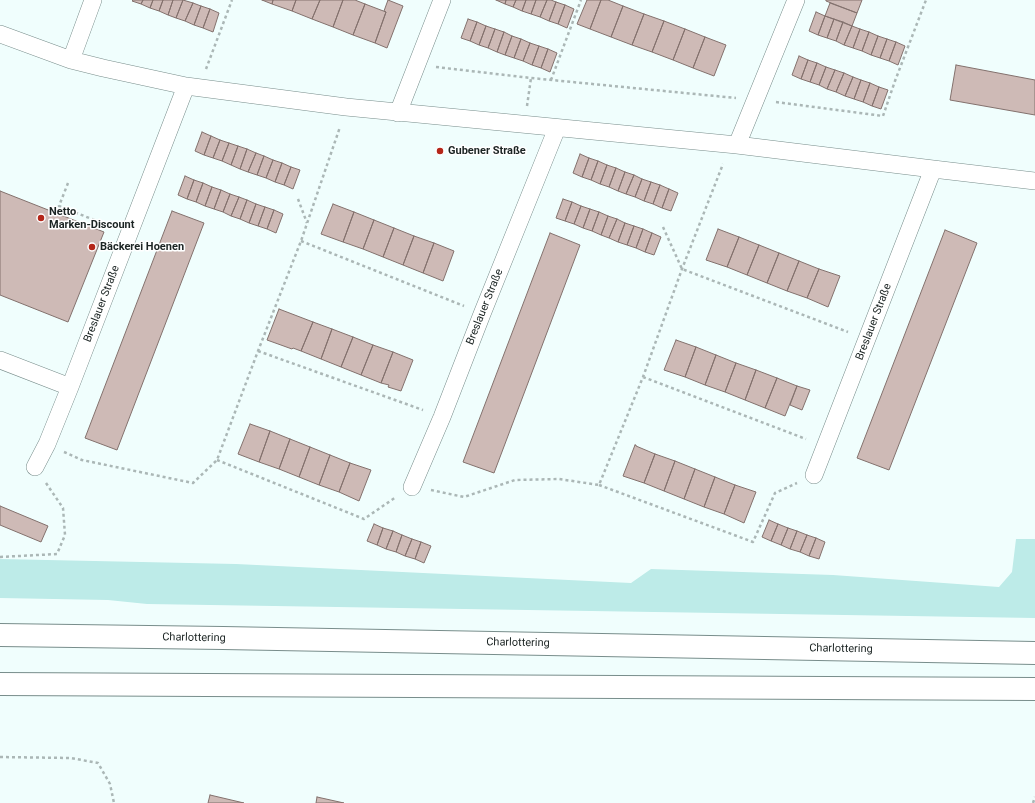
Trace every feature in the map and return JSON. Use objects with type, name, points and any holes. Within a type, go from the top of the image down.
[{"type":"highway","name":"Charlottering","points":[[0,635],[255,638],[1035,653]]},
{"type":"highway","points":[[0,684],[1035,689]]},
{"type":"street","points":[[71,60],[93,0]]},
{"type":"street","points":[[398,113],[442,0]]},
{"type":"street","points":[[734,144],[756,99],[796,0]]},
{"type":"street","points":[[0,34],[71,60],[193,87],[398,113],[734,144],[1035,181]]},
{"type":"street","name":"Breslauer Straße","points":[[35,467],[47,444],[70,387],[129,234],[193,87]]},
{"type":"street","name":"Breslauer Straße","points":[[412,486],[442,417],[557,128]]},
{"type":"street","name":"Breslauer Straße","points":[[814,475],[933,169]]},
{"type":"street","points":[[0,360],[70,387]]},
{"type":"path","points":[[193,87],[232,0]]},
{"type":"path","points":[[551,80],[582,0]]},
{"type":"path","points":[[417,65],[531,78],[756,99],[883,116],[926,0]]},
{"type":"path","points":[[525,124],[531,78]]},
{"type":"path","points":[[47,444],[82,460],[193,482],[217,460],[301,241],[346,107]]},
{"type":"path","points":[[599,485],[642,377],[682,269],[734,144]]},
{"type":"path","points":[[68,183],[59,206],[129,234]]},
{"type":"path","points":[[298,199],[307,223]]},
{"type":"path","points":[[663,227],[682,269],[867,339]]},
{"type":"path","points":[[301,241],[482,314]]},
{"type":"path","points":[[258,351],[442,417]]},
{"type":"path","points":[[642,377],[825,447]]},
{"type":"path","points":[[217,460],[364,519],[412,486],[464,497],[514,480],[559,479],[599,485],[753,542],[775,493],[814,475]]},
{"type":"path","points":[[0,557],[57,554],[66,535],[63,508],[35,467]]},
{"type":"path","points":[[0,757],[71,758],[98,763],[110,784],[114,803]]},
{"type":"path","points":[[1033,803],[1035,797]]},
{"type":"shaded area","points":[[1016,539],[1035,539],[1035,618],[147,604],[108,600],[0,598],[0,559],[236,564],[631,583],[651,569],[833,575],[999,587],[1012,572]]},
{"type":"building","points":[[143,0],[141,4],[132,1]]},
{"type":"building","points":[[143,0],[153,0],[150,8],[141,4]]},
{"type":"building","points":[[153,0],[163,0],[159,11],[150,8]]},
{"type":"building","points":[[163,0],[173,0],[168,15],[159,11]]},
{"type":"building","points":[[173,0],[183,0],[176,18],[168,15]]},
{"type":"building","points":[[183,0],[193,3],[185,21],[176,18]]},
{"type":"building","points":[[262,0],[273,0],[272,4]]},
{"type":"building","points":[[273,0],[296,0],[292,11],[272,4]]},
{"type":"building","points":[[296,0],[320,0],[312,19],[292,11]]},
{"type":"building","points":[[320,0],[343,0],[333,27],[312,19]]},
{"type":"building","points":[[343,0],[355,0],[365,4],[353,35],[333,27]]},
{"type":"building","points":[[388,0],[403,6],[387,48],[375,43],[386,12],[384,11]]},
{"type":"building","points":[[496,0],[506,0],[505,4]]},
{"type":"building","points":[[506,0],[516,0],[513,7],[505,4]]},
{"type":"building","points":[[516,0],[526,0],[522,11],[513,7]]},
{"type":"building","points":[[526,0],[536,0],[531,14],[522,11]]},
{"type":"building","points":[[536,0],[547,0],[540,17],[531,14]]},
{"type":"building","points":[[547,0],[556,2],[549,21],[540,17]]},
{"type":"building","points":[[587,0],[601,0],[590,29],[577,24]]},
{"type":"building","points":[[601,0],[608,0],[623,6],[611,37],[590,29]]},
{"type":"building","points":[[826,0],[862,0],[857,13]]},
{"type":"building","points":[[556,2],[565,5],[558,24],[549,21]]},
{"type":"building","points":[[193,3],[201,6],[194,25],[185,21]]},
{"type":"building","points":[[830,3],[857,13],[852,26],[825,16]]},
{"type":"building","points":[[365,4],[386,12],[375,43],[353,35]]},
{"type":"building","points":[[565,5],[574,9],[567,28],[558,24]]},
{"type":"building","points":[[201,6],[210,9],[203,28],[194,25]]},
{"type":"building","points":[[623,6],[644,14],[632,45],[611,37]]},
{"type":"building","points":[[210,9],[219,13],[213,32],[203,28]]},
{"type":"building","points":[[816,12],[825,16],[818,35],[809,31]]},
{"type":"building","points":[[644,14],[664,21],[652,52],[632,45]]},
{"type":"building","points":[[825,16],[834,19],[827,38],[818,35]]},
{"type":"building","points":[[468,19],[477,22],[470,41],[461,38]]},
{"type":"building","points":[[834,19],[843,22],[836,41],[827,38]]},
{"type":"building","points":[[664,21],[685,29],[673,60],[652,52]]},
{"type":"building","points":[[477,22],[486,26],[479,45],[470,41]]},
{"type":"building","points":[[843,22],[852,26],[844,45],[836,41]]},
{"type":"building","points":[[486,26],[495,29],[488,48],[479,45]]},
{"type":"building","points":[[852,26],[860,29],[853,48],[844,45]]},
{"type":"building","points":[[495,29],[504,32],[497,52],[488,48]]},
{"type":"building","points":[[685,29],[705,37],[693,68],[673,60]]},
{"type":"building","points":[[860,29],[869,32],[862,51],[853,48]]},
{"type":"building","points":[[504,32],[512,36],[505,55],[497,52]]},
{"type":"building","points":[[869,32],[878,36],[871,55],[862,51]]},
{"type":"building","points":[[512,36],[521,39],[514,58],[505,55]]},
{"type":"building","points":[[878,36],[887,39],[880,58],[871,55]]},
{"type":"building","points":[[705,37],[726,45],[714,76],[693,68]]},
{"type":"building","points":[[521,39],[530,43],[523,61],[514,58]]},
{"type":"building","points":[[887,39],[896,42],[889,61],[880,58]]},
{"type":"building","points":[[896,42],[905,46],[898,65],[889,61]]},
{"type":"building","points":[[530,43],[539,46],[532,65],[523,61]]},
{"type":"building","points":[[539,46],[548,49],[541,68],[532,65]]},
{"type":"building","points":[[548,49],[557,53],[550,72],[541,68]]},
{"type":"building","points":[[799,56],[808,60],[801,79],[792,75]]},
{"type":"building","points":[[808,60],[817,63],[810,82],[801,79]]},
{"type":"building","points":[[817,63],[826,67],[819,85],[810,82]]},
{"type":"building","points":[[956,65],[1035,80],[1035,115],[950,100]]},
{"type":"building","points":[[826,67],[835,70],[827,89],[819,85]]},
{"type":"building","points":[[835,70],[844,73],[836,92],[827,89]]},
{"type":"building","points":[[844,73],[853,77],[845,96],[836,92]]},
{"type":"building","points":[[853,77],[861,80],[854,99],[845,96]]},
{"type":"building","points":[[861,80],[870,83],[863,102],[854,99]]},
{"type":"building","points":[[870,83],[879,87],[872,106],[863,102]]},
{"type":"building","points":[[879,87],[888,90],[881,109],[872,106]]},
{"type":"building","points":[[202,132],[211,136],[204,155],[195,151]]},
{"type":"building","points":[[211,136],[220,140],[213,158],[204,155]]},
{"type":"building","points":[[220,140],[229,143],[222,161],[213,158]]},
{"type":"building","points":[[229,143],[238,146],[231,165],[222,161]]},
{"type":"building","points":[[238,146],[247,149],[240,169],[231,165]]},
{"type":"building","points":[[247,149],[256,153],[248,172],[240,169]]},
{"type":"building","points":[[256,153],[264,156],[257,175],[248,172]]},
{"type":"building","points":[[580,154],[589,158],[582,177],[573,173]]},
{"type":"building","points":[[264,156],[273,160],[266,178],[257,175]]},
{"type":"building","points":[[589,158],[598,161],[591,180],[582,177]]},
{"type":"building","points":[[273,160],[282,163],[275,182],[266,178]]},
{"type":"building","points":[[598,161],[607,165],[600,184],[591,180]]},
{"type":"building","points":[[282,163],[291,167],[284,185],[275,182]]},
{"type":"building","points":[[607,165],[616,168],[609,187],[600,184]]},
{"type":"building","points":[[291,167],[300,170],[293,189],[284,185]]},
{"type":"building","points":[[616,168],[625,172],[618,191],[609,187]]},
{"type":"building","points":[[625,172],[634,175],[626,194],[618,191]]},
{"type":"building","points":[[634,175],[642,179],[635,197],[626,194]]},
{"type":"building","points":[[185,176],[194,180],[187,199],[178,195]]},
{"type":"building","points":[[642,179],[651,182],[644,201],[635,197]]},
{"type":"building","points":[[194,180],[203,183],[196,202],[187,199]]},
{"type":"building","points":[[651,182],[660,185],[653,204],[644,201]]},
{"type":"building","points":[[203,183],[212,187],[205,206],[196,202]]},
{"type":"building","points":[[660,185],[669,189],[662,208],[653,204]]},
{"type":"building","points":[[212,187],[221,190],[214,209],[205,206]]},
{"type":"building","points":[[669,189],[678,193],[671,211],[662,208]]},
{"type":"building","points":[[221,190],[230,194],[223,212],[214,209]]},
{"type":"building","points":[[0,191],[104,232],[68,322],[0,295]]},
{"type":"building","points":[[230,194],[239,197],[231,216],[223,212]]},
{"type":"building","points":[[239,197],[247,200],[240,219],[231,216]]},
{"type":"building","points":[[563,199],[572,202],[565,221],[556,218]]},
{"type":"building","points":[[247,200],[256,204],[249,223],[240,219]]},
{"type":"building","points":[[572,202],[581,206],[574,224],[565,221]]},
{"type":"building","points":[[256,204],[265,207],[258,226],[249,223]]},
{"type":"building","points":[[333,204],[354,212],[343,242],[321,234]]},
{"type":"building","points":[[581,206],[590,209],[583,228],[574,224]]},
{"type":"building","points":[[265,207],[274,210],[267,229],[258,226]]},
{"type":"building","points":[[590,209],[599,212],[592,231],[583,228]]},
{"type":"building","points":[[274,210],[283,214],[276,233],[267,229]]},
{"type":"building","points":[[172,211],[204,223],[117,450],[85,438]]},
{"type":"building","points":[[354,212],[374,220],[363,249],[343,242]]},
{"type":"building","points":[[599,212],[608,216],[601,235],[592,231]]},
{"type":"building","points":[[608,216],[617,219],[609,238],[601,235]]},
{"type":"building","points":[[617,219],[625,223],[618,242],[609,238]]},
{"type":"building","points":[[374,220],[394,228],[383,257],[363,249]]},
{"type":"building","points":[[625,223],[634,226],[627,245],[618,242]]},
{"type":"building","points":[[634,226],[643,229],[636,248],[627,245]]},
{"type":"building","points":[[394,228],[414,236],[403,265],[383,257]]},
{"type":"building","points":[[643,229],[652,233],[645,252],[636,248]]},
{"type":"building","points":[[718,229],[739,237],[727,267],[706,260]]},
{"type":"building","points":[[945,230],[977,243],[889,470],[857,458]]},
{"type":"building","points":[[550,233],[580,245],[494,473],[463,462]]},
{"type":"building","points":[[652,233],[661,237],[654,255],[645,252]]},
{"type":"building","points":[[414,236],[434,243],[423,273],[403,265]]},
{"type":"building","points":[[739,237],[759,245],[747,275],[727,267]]},
{"type":"building","points":[[434,243],[454,251],[443,281],[423,273]]},
{"type":"building","points":[[759,245],[779,253],[767,283],[747,275]]},
{"type":"building","points":[[779,253],[799,261],[787,291],[767,283]]},
{"type":"building","points":[[799,261],[819,269],[807,298],[787,291]]},
{"type":"building","points":[[819,269],[840,276],[828,307],[807,298]]},
{"type":"building","points":[[279,309],[313,322],[301,351],[267,340]]},
{"type":"building","points":[[313,322],[332,329],[321,359],[301,351]]},
{"type":"building","points":[[332,329],[353,337],[341,367],[321,359]]},
{"type":"building","points":[[353,337],[373,345],[361,375],[341,367]]},
{"type":"building","points":[[676,340],[696,347],[685,377],[664,370]]},
{"type":"building","points":[[373,345],[393,352],[381,383],[361,375]]},
{"type":"building","points":[[696,347],[716,355],[705,385],[685,377]]},
{"type":"building","points":[[393,352],[413,360],[401,391],[381,383]]},
{"type":"building","points":[[716,355],[736,363],[725,392],[705,385]]},
{"type":"building","points":[[736,363],[756,370],[745,400],[725,392]]},
{"type":"building","points":[[756,370],[777,378],[765,408],[745,400]]},
{"type":"building","points":[[777,378],[797,386],[785,416],[765,408]]},
{"type":"building","points":[[797,386],[810,390],[802,410],[790,405]]},
{"type":"building","points":[[250,424],[270,431],[259,462],[238,454]]},
{"type":"building","points":[[270,431],[290,439],[279,469],[259,462]]},
{"type":"building","points":[[290,439],[310,447],[299,477],[279,469]]},
{"type":"building","points":[[635,445],[655,454],[644,483],[623,476]]},
{"type":"building","points":[[310,447],[330,455],[319,485],[299,477]]},
{"type":"building","points":[[655,454],[675,461],[664,491],[644,483]]},
{"type":"building","points":[[330,455],[350,463],[339,492],[319,485]]},
{"type":"building","points":[[675,461],[695,469],[684,499],[664,491]]},
{"type":"building","points":[[350,463],[371,470],[359,501],[339,492]]},
{"type":"building","points":[[695,469],[715,477],[704,507],[684,499]]},
{"type":"building","points":[[715,477],[735,485],[724,514],[704,507]]},
{"type":"building","points":[[735,485],[756,492],[744,523],[724,514]]},
{"type":"building","points":[[0,506],[48,526],[41,542],[0,525]]},
{"type":"building","points":[[769,520],[778,524],[771,541],[762,537]]},
{"type":"building","points":[[374,524],[383,528],[377,545],[367,541]]},
{"type":"building","points":[[778,524],[788,528],[781,545],[771,541]]},
{"type":"building","points":[[383,528],[393,531],[386,549],[377,545]]},
{"type":"building","points":[[788,528],[797,531],[790,549],[781,545]]},
{"type":"building","points":[[393,531],[402,535],[396,552],[386,549]]},
{"type":"building","points":[[797,531],[807,535],[800,552],[790,549]]},
{"type":"building","points":[[402,535],[412,539],[405,556],[396,552]]},
{"type":"building","points":[[807,535],[816,538],[809,556],[800,552]]},
{"type":"building","points":[[816,538],[825,542],[819,559],[809,556]]},
{"type":"building","points":[[412,539],[421,542],[415,559],[405,556]]},
{"type":"building","points":[[421,542],[431,546],[424,563],[415,559]]},
{"type":"building","points":[[210,795],[244,803],[208,803]]},
{"type":"building","points":[[317,797],[344,803],[316,803]]},
{"type":"place","name":"Gubener Straße","points":[[440,151]]},
{"type":"place","name":"Netto Marken-Discount","points":[[41,218]]},
{"type":"place","name":"Bäckerei Hoenen","points":[[92,247]]}]
